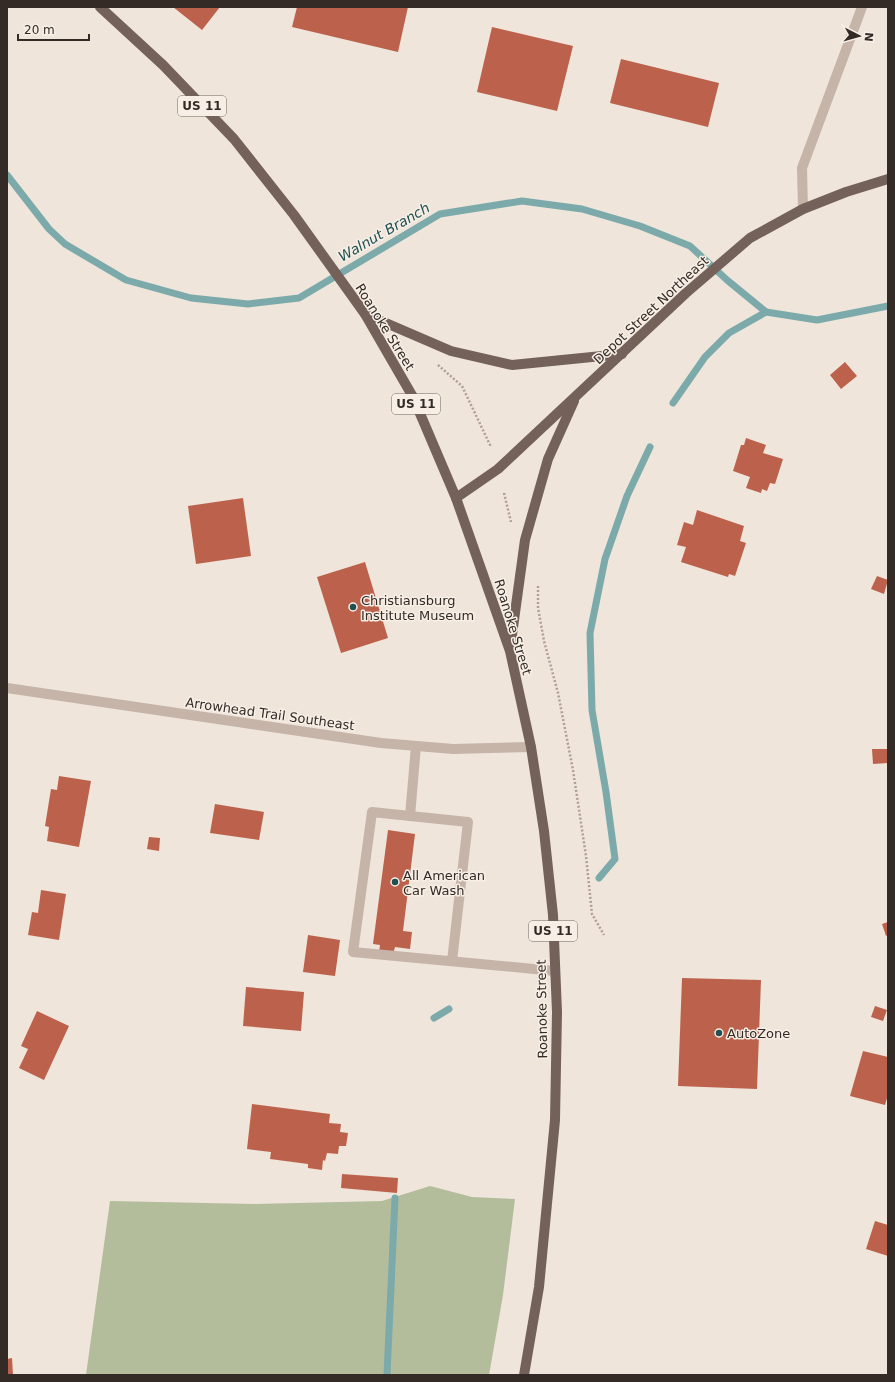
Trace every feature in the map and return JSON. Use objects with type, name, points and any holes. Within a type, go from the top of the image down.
[{"type":"main road","name":"Roanoke Street","points":[[100,7],[163,65],[234,139],[294,215],[365,314],[413,397],[456,498],[510,651],[531,747],[544,831],[553,915],[557,1012],[555,1120],[539,1287],[524,1375]]},
{"type":"main road","name":"Depot Street Northeast","points":[[456,498],[498,469],[696,284],[750,238],[803,209],[846,192],[888,179]]},
{"type":"main road","points":[[365,314],[451,351],[512,365],[622,354]]},
{"type":"main road","points":[[510,651],[525,540],[548,460],[576,397]]},
{"type":"street","points":[[803,209],[802,168],[862,7]]},
{"type":"street","name":"Arrowhead Trail Southeast","points":[[7,688],[373,742],[453,749],[531,747]]},
{"type":"street","points":[[410,816],[416,746]]},
{"type":"street","points":[[452,961],[468,822],[372,812],[353,952],[555,971]]},
{"type":"path","points":[[438,360],[438,366],[462,386],[492,447]]},
{"type":"path","points":[[504,493],[512,523]]},
{"type":"path","points":[[538,584],[538,608],[544,642],[558,693],[573,770],[586,856],[592,914],[604,935]]},
{"type":"green space","points":[[430,1186],[472,1197],[515,1199],[503,1295],[489,1375],[86,1375],[110,1201],[254,1204],[382,1201]]},
{"type":"building","points":[[173,7],[220,7],[202,30]]},
{"type":"building","points":[[297,7],[408,7],[398,52],[292,27]]},
{"type":"building","points":[[492,27],[573,46],[557,111],[477,92]]},
{"type":"building","points":[[621,59],[719,83],[708,127],[610,103]]},
{"type":"building","points":[[845,362],[857,376],[841,389],[830,375]]},
{"type":"building","points":[[746,438],[766,445],[763,453],[783,459],[775,484],[770,483],[767,491],[762,489],[761,493],[746,488],[750,477],[733,471],[741,445],[744,445]]},
{"type":"building","points":[[243,498],[251,556],[196,564],[188,506]]},
{"type":"building","points":[[697,510],[744,526],[740,541],[746,543],[735,576],[729,574],[728,577],[681,562],[686,547],[677,545],[684,522],[693,525]]},
{"type":"building","name":"Christiansburg Institute Museum","points":[[365,562],[388,638],[341,653],[317,577]]},
{"type":"building","points":[[877,576],[888,580],[884,594],[871,589]]},
{"type":"building","points":[[872,749],[888,749],[888,763],[873,764]]},
{"type":"building","points":[[59,776],[91,781],[79,847],[47,841],[49,827],[45,826],[51,789],[57,790]]},
{"type":"building","points":[[215,804],[264,812],[259,840],[210,833]]},
{"type":"building","name":"All American Car Wash","points":[[388,830],[415,834],[403,931],[412,932],[410,949],[395,947],[393,954],[379,952],[380,945],[373,944]]},
{"type":"building","points":[[149,837],[160,838],[159,851],[147,849]]},
{"type":"building","points":[[41,890],[66,894],[59,940],[28,935],[32,912],[38,913]]},
{"type":"building","points":[[888,922],[888,935],[886,936],[882,924]]},
{"type":"building","points":[[308,935],[340,940],[335,976],[303,972]]},
{"type":"building","name":"AutoZone","points":[[682,978],[761,980],[757,1089],[678,1086]]},
{"type":"building","points":[[246,987],[304,992],[301,1031],[243,1026]]},
{"type":"building","points":[[875,1006],[887,1010],[883,1021],[871,1017]]},
{"type":"building","points":[[37,1011],[69,1026],[44,1080],[19,1068],[28,1049],[21,1046]]},
{"type":"building","points":[[863,1051],[888,1057],[888,1095],[885,1105],[850,1096]]},
{"type":"building","points":[[252,1104],[330,1114],[329,1123],[341,1124],[340,1132],[348,1133],[346,1146],[339,1146],[338,1154],[327,1153],[325,1161],[323,1160],[322,1170],[308,1168],[308,1164],[270,1159],[271,1152],[247,1149]]},
{"type":"building","points":[[342,1174],[398,1178],[397,1193],[341,1188]]},
{"type":"building","points":[[875,1221],[888,1225],[888,1256],[866,1249]]},
{"type":"building","points":[[12,1358],[13,1375],[7,1375],[7,1359]]},
{"type":"waterway","name":"Walnut Branch","points":[[7,175],[49,229],[65,244],[126,280],[191,298],[248,304],[299,298],[440,214],[522,201],[582,209],[640,226],[690,246],[727,280],[766,312],[817,320],[888,306]]},
{"type":"waterway","points":[[673,403],[705,357],[729,333],[766,312]]},
{"type":"waterway","points":[[599,878],[615,859],[606,792],[592,710],[590,633],[605,559],[627,496],[650,447]]},
{"type":"waterway","points":[[434,1018],[449,1009]]},
{"type":"waterway","points":[[387,1375],[395,1198]]},
{"type":"place","name":"Christiansburg Institute Museum","points":[[353,607]]},
{"type":"place","name":"All American Car Wash","points":[[395,882]]},
{"type":"place","name":"AutoZone","points":[[719,1033]]}]
